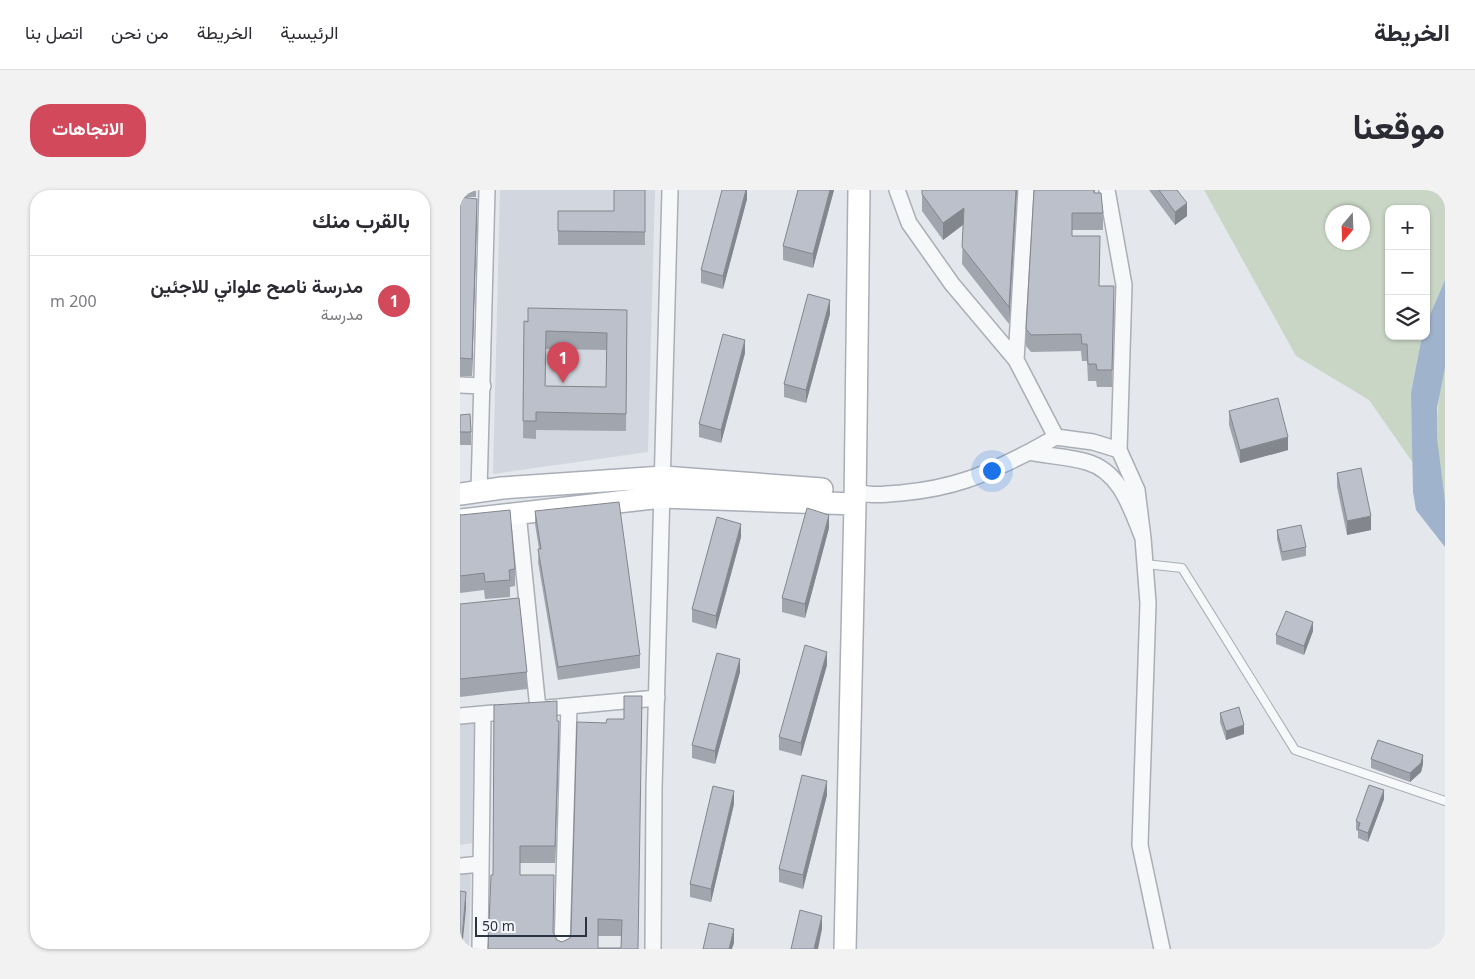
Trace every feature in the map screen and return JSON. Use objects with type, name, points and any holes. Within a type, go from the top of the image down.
[{"type":"main road","points":[[846,946],[859,497],[859,190]]},
{"type":"main road","points":[[460,520],[518,513],[663,487]]},
{"type":"main road","points":[[470,493],[663,487],[859,497]]},
{"type":"street","points":[[470,493],[483,386],[482,352],[487,190]]},
{"type":"street","points":[[653,949],[657,698],[670,190]]},
{"type":"street","points":[[897,190],[909,223],[952,284],[1016,360],[1056,437]]},
{"type":"street","points":[[1016,360],[1026,190]]},
{"type":"street","points":[[1107,190],[1124,285],[1118,450],[1137,490],[1148,603],[1140,845],[1162,949]]},
{"type":"street","points":[[469,206],[487,207]]},
{"type":"street","points":[[460,385],[483,386]]},
{"type":"street","points":[[859,497],[937,489],[985,475],[1056,437],[1093,442],[1118,450]]},
{"type":"street","points":[[1029,452],[1087,462],[1108,471],[1123,492],[1143,538]]},
{"type":"street","points":[[518,513],[538,709]]},
{"type":"street","points":[[508,607],[527,605]]},
{"type":"street","points":[[460,716],[657,698]]},
{"type":"street","points":[[562,949],[569,706]]},
{"type":"street","points":[[480,949],[483,714]]},
{"type":"street","points":[[460,866],[481,864]]},
{"type":"lane","points":[[1145,564],[1182,568],[1294,750],[1445,801]]},
{"type":"shaded area","points":[[500,190],[655,190],[648,452],[493,474]]},
{"type":"shaded area","points":[[475,722],[472,843],[460,845],[460,724]]},
{"type":"shaded area","points":[[471,871],[469,949],[460,949],[460,872]]},
{"type":"green space","points":[[1204,190],[1445,190],[1445,280],[1430,315],[1430,205],[1385,205],[1385,340],[1421,340],[1411,393],[1413,463],[1369,400],[1296,356]]},
{"type":"green space","points":[[1445,368],[1445,501],[1437,451],[1437,417]]},
{"type":"water","points":[[1445,280],[1445,368],[1437,408],[1437,438],[1445,501],[1445,547],[1416,510],[1413,492],[1411,393],[1421,340],[1430,340],[1430,315]]},
{"type":"building","points":[[614,190],[645,190],[645,232],[558,231],[558,211],[614,211]]},
{"type":"building","points":[[722,190],[746,190],[723,276],[701,270]]},
{"type":"building","points":[[798,190],[830,190],[813,254],[783,246]]},
{"type":"building","points":[[922,190],[1016,190],[1009,307],[962,247],[964,208],[943,223],[922,194]]},
{"type":"building","points":[[1034,190],[1094,190],[1094,193],[1101,193],[1103,213],[1072,213],[1072,236],[1100,236],[1099,286],[1114,286],[1112,370],[1097,370],[1096,364],[1088,364],[1087,344],[1082,344],[1081,334],[1031,335],[1026,329]]},
{"type":"building","points":[[1159,190],[1177,190],[1187,203],[1175,212]]},
{"type":"building","points":[[460,197],[477,199],[472,359],[460,358]]},
{"type":"building","points":[[808,294],[830,300],[806,390],[784,384]]},
{"type":"building","points":[[528,308],[627,310],[626,414],[536,412],[536,421],[523,421],[524,321],[528,322]],"holes":[[[546,331],[607,333],[606,387],[545,386]]]},
{"type":"building","points":[[723,334],[745,340],[721,430],[699,424]]},
{"type":"building","points":[[1278,398],[1288,437],[1240,450],[1229,411]]},
{"type":"building","points":[[470,414],[471,432],[460,432],[460,415]]},
{"type":"building","points":[[1361,468],[1371,516],[1347,521],[1337,473]]},
{"type":"building","points":[[619,502],[640,655],[558,667],[538,549],[541,549],[535,511]]},
{"type":"building","points":[[807,508],[829,515],[805,604],[782,598]]},
{"type":"building","points":[[510,510],[515,569],[509,570],[510,580],[485,582],[484,573],[460,576],[460,514]]},
{"type":"building","points":[[717,517],[741,524],[716,616],[692,609]]},
{"type":"building","points":[[1301,525],[1306,547],[1282,552],[1277,530]]},
{"type":"building","points":[[519,598],[527,672],[460,679],[460,604]]},
{"type":"building","points":[[1286,611],[1313,622],[1304,646],[1276,635]]},
{"type":"building","points":[[805,645],[827,652],[801,743],[779,737]]},
{"type":"building","points":[[717,653],[740,659],[715,751],[692,745]]},
{"type":"building","points":[[624,696],[642,696],[638,949],[488,949],[491,875],[493,875],[494,705],[557,701],[557,721],[559,721],[555,846],[520,846],[520,875],[554,875],[553,932],[557,940],[562,942],[570,938],[571,932],[577,722],[606,723],[607,719],[624,719]],"holes":[[[598,919],[622,920],[621,948],[598,948]]]},
{"type":"building","points":[[1239,707],[1244,725],[1226,731],[1220,713]]},
{"type":"building","points":[[1378,740],[1423,755],[1421,763],[1410,773],[1371,759]]},
{"type":"building","points":[[802,775],[827,781],[803,875],[779,869]]},
{"type":"building","points":[[1369,785],[1384,790],[1368,833],[1358,829],[1360,823],[1356,821]]},
{"type":"building","points":[[713,786],[734,791],[711,889],[690,884]]},
{"type":"building","points":[[460,891],[466,892],[461,949],[460,949]]},
{"type":"building","points":[[800,910],[822,916],[814,949],[791,949]]},
{"type":"building","points":[[709,923],[734,929],[729,949],[703,949]]},
{"type":"place","name":"مدرسة ناصح علواني للاجئين","points":[[563,383]]}]
